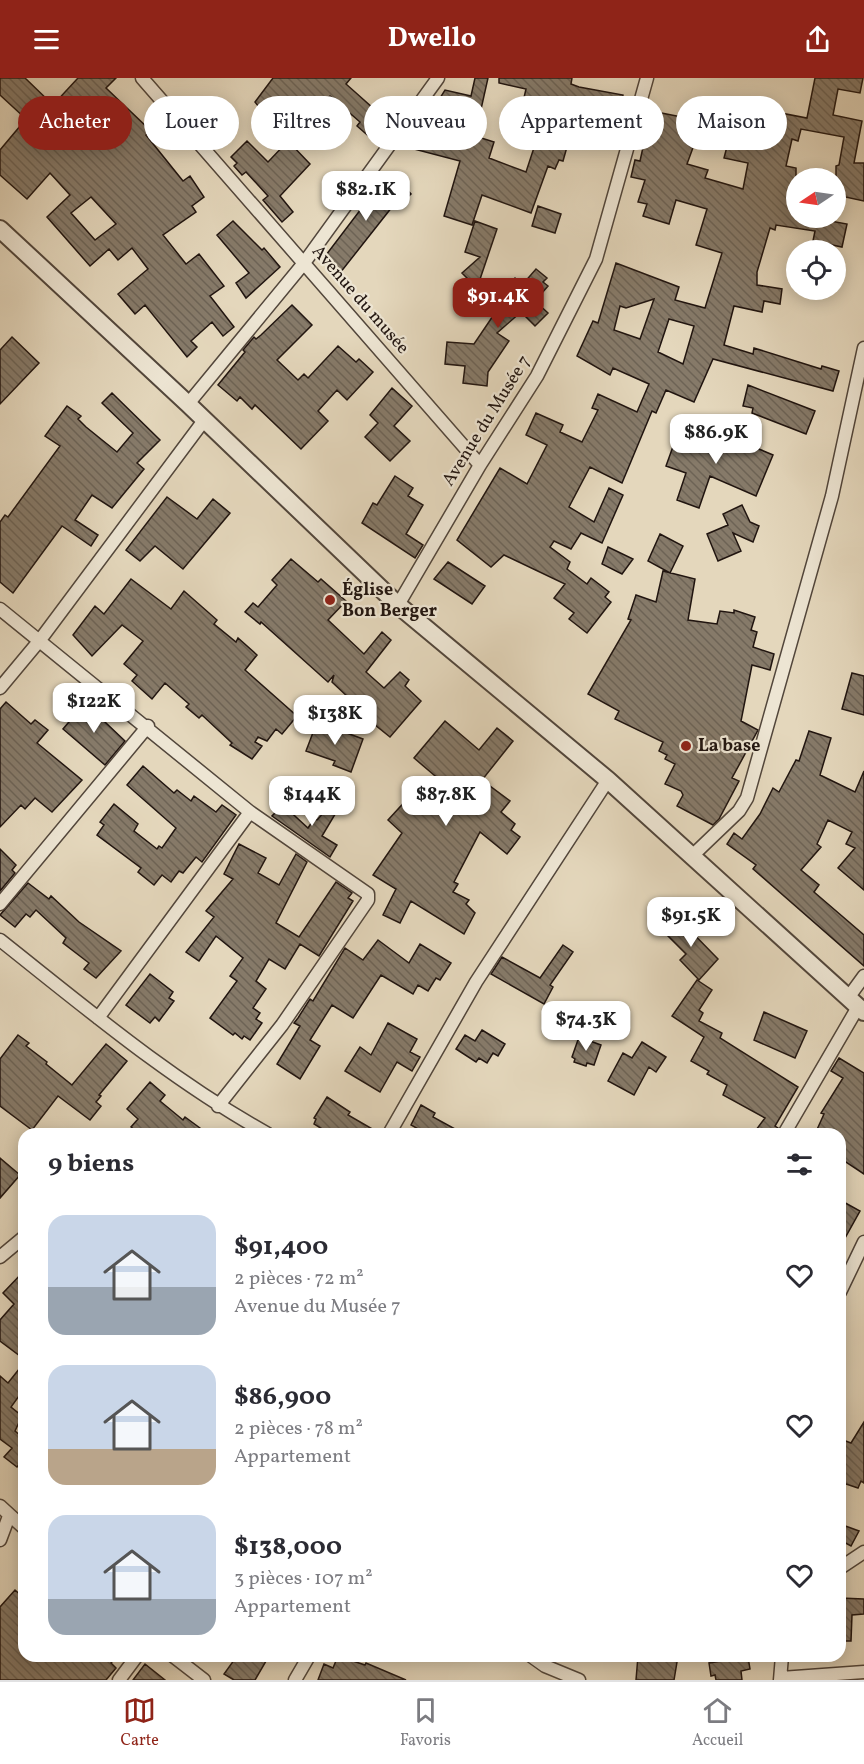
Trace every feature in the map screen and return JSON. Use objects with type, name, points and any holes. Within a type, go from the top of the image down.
[{"type":"street","name":"Avenue du musée","points":[[142,78],[480,465]]},
{"type":"street","points":[[189,404],[304,263],[438,78]]},
{"type":"street","name":"Avenue du Musée 7","points":[[398,605],[480,465],[537,376],[596,259],[647,78]]},
{"type":"street","points":[[0,229],[205,419],[398,605],[608,780],[857,1005]]},
{"type":"street","points":[[691,857],[739,811],[747,798],[832,496],[864,348]]},
{"type":"street","points":[[0,688],[40,640],[205,419]]},
{"type":"street","points":[[0,609],[148,726],[250,812],[369,897],[282,1025],[218,1106]]},
{"type":"street","points":[[0,904],[148,726]]},
{"type":"street","points":[[392,1128],[476,982],[608,780]]},
{"type":"street","points":[[98,1018],[250,812]]},
{"type":"street","points":[[0,940],[152,1060],[218,1106],[257,1128]]},
{"type":"street","points":[[787,1128],[857,1005],[864,976]]},
{"type":"street","points":[[0,1257],[18,1242]]},
{"type":"street","points":[[846,1280],[864,1242]]},
{"type":"street","points":[[0,1506],[18,1523]]},
{"type":"street","points":[[0,1540],[9,1516]]},
{"type":"street","points":[[846,1564],[864,1552]]},
{"type":"street","points":[[119,1680],[132,1662]]},
{"type":"street","points":[[181,1662],[204,1680]]},
{"type":"street","points":[[295,1680],[306,1662]]},
{"type":"street","points":[[539,1662],[579,1680]]},
{"type":"street","points":[[781,1662],[780,1679],[864,1672]]},
{"type":"building","points":[[0,78],[25,78],[44,96],[18,96],[18,112],[0,95]]},
{"type":"building","points":[[78,78],[116,78],[106,88],[114,96],[61,96]]},
{"type":"building","points":[[273,78],[351,78],[346,84],[364,100],[364,132],[357,126],[360,122],[352,115],[352,96],[260,96]]},
{"type":"building","points":[[475,78],[488,78],[484,96],[471,96]]},
{"type":"building","points":[[499,78],[572,78],[571,84],[579,87],[623,95],[524,96],[526,89],[499,83]]},
{"type":"building","points":[[815,78],[863,78],[860,93],[838,89],[833,115],[862,121],[854,163],[864,163],[864,201],[846,197],[846,168],[836,168],[839,165],[844,137],[801,129],[798,141],[792,139],[786,166],[796,168],[786,168],[786,227],[776,225],[775,230],[770,228],[757,272],[757,285],[782,289],[780,304],[764,301],[762,312],[734,306],[724,345],[753,354],[754,348],[821,369],[822,366],[839,371],[833,391],[713,359],[694,402],[666,390],[656,413],[652,411],[622,483],[590,467],[569,507],[594,522],[609,488],[623,495],[602,543],[581,533],[571,549],[554,541],[550,547],[570,562],[567,569],[587,584],[591,578],[609,592],[605,597],[611,602],[587,633],[569,619],[574,613],[554,598],[565,584],[504,555],[491,567],[457,540],[500,468],[527,484],[547,445],[526,435],[536,413],[563,425],[560,432],[582,442],[598,410],[592,408],[598,394],[637,412],[649,384],[613,368],[610,375],[577,356],[593,321],[598,323],[616,263],[679,287],[675,300],[705,308],[722,253],[696,245],[707,209],[676,200],[669,224],[643,216],[647,204],[638,202],[645,180],[631,177],[635,160],[640,161],[642,150],[664,150],[664,114],[676,116],[676,150],[692,150],[687,164],[708,170],[705,178],[743,189],[748,163],[724,158],[726,150],[787,150],[787,114],[807,118]],"holes":[[[654,299],[640,339],[614,330],[620,306],[626,308]],[[669,319],[694,326],[683,364],[658,352]]]},
{"type":"building","points":[[445,90],[471,96],[441,96]]},
{"type":"building","points":[[132,113],[144,124],[144,150],[158,150],[183,181],[190,176],[204,197],[192,206],[196,212],[163,235],[186,264],[199,254],[224,286],[210,296],[234,327],[223,336],[212,322],[191,341],[197,347],[187,357],[145,305],[135,314],[118,294],[148,269],[132,248],[118,260],[109,249],[90,266],[47,217],[70,195],[50,173],[27,199],[0,175],[0,150],[18,129],[18,150],[132,150]],"holes":[[[91,197],[116,224],[95,240],[71,213]]]},
{"type":"building","points":[[487,140],[494,142],[489,158],[526,172],[533,150],[566,150],[563,161],[559,160],[555,169],[548,166],[531,213],[482,195],[472,225],[444,216],[460,161],[418,150],[487,150]]},
{"type":"building","points":[[247,141],[251,145],[251,150],[256,150],[268,162],[279,150],[297,150],[310,164],[280,196],[293,212],[282,222],[263,200],[268,196],[246,172],[242,175],[234,166],[237,163],[231,157]]},
{"type":"building","points":[[392,173],[411,194],[399,205],[396,202],[340,273],[323,259],[380,184]]},
{"type":"building","points":[[538,206],[561,214],[555,233],[532,226]]},
{"type":"building","points":[[233,221],[262,250],[264,248],[280,267],[246,298],[236,283],[249,273],[217,235]]},
{"type":"building","points":[[475,221],[497,229],[477,288],[462,273],[480,257],[465,252]]},
{"type":"building","points":[[847,224],[844,240],[813,240],[815,231],[796,228],[846,228]]},
{"type":"building","points":[[536,269],[547,278],[543,282],[548,286],[535,301],[548,313],[535,326],[521,312],[497,333],[509,341],[488,372],[487,386],[463,383],[465,366],[445,364],[447,342],[474,344],[497,310],[493,306],[515,278],[523,284]]},
{"type":"building","points":[[292,305],[312,325],[277,360],[298,380],[304,374],[308,378],[338,346],[356,362],[359,359],[373,372],[347,400],[337,390],[318,411],[328,421],[301,449],[255,405],[252,409],[240,397],[237,401],[218,385],[254,337],[256,339],[261,335]]},
{"type":"building","points":[[12,337],[39,363],[0,404],[0,350]]},
{"type":"building","points":[[748,385],[815,411],[806,434],[752,413],[753,408],[743,406]]},
{"type":"building","points":[[392,388],[412,406],[394,426],[410,441],[390,461],[365,437],[378,423],[370,415]]},
{"type":"building","points":[[112,393],[160,440],[137,463],[144,469],[112,508],[92,495],[75,520],[98,535],[91,546],[62,526],[13,593],[0,582],[0,522],[5,515],[8,517],[60,446],[45,436],[67,406],[81,416],[78,419],[86,427],[117,452],[133,433],[102,403]]},
{"type":"building","points":[[680,427],[737,447],[740,441],[773,455],[756,496],[710,476],[699,508],[677,500],[686,473],[666,466]]},
{"type":"building","points":[[395,476],[413,488],[408,496],[423,505],[406,534],[423,545],[415,558],[362,523],[373,503],[377,505]]},
{"type":"building","points":[[167,497],[197,519],[213,499],[230,513],[183,569],[155,546],[140,561],[126,550]]},
{"type":"building","points":[[742,505],[750,522],[759,526],[753,542],[733,533],[741,551],[718,561],[707,534],[728,525],[723,514]]},
{"type":"building","points":[[660,534],[683,546],[670,573],[648,561]]},
{"type":"building","points":[[608,547],[633,559],[622,574],[602,564]]},
{"type":"building","points":[[291,559],[318,582],[321,579],[346,601],[328,620],[364,654],[382,632],[391,640],[366,672],[384,688],[400,672],[409,680],[405,686],[421,701],[390,737],[375,725],[371,729],[344,706],[350,699],[332,682],[334,675],[328,682],[261,622],[260,624],[245,612],[253,603],[258,607],[277,585],[272,580]]},
{"type":"building","points":[[448,562],[485,586],[472,604],[434,579]]},
{"type":"building","points":[[663,571],[695,579],[688,620],[717,624],[720,611],[734,613],[734,610],[755,617],[751,630],[757,632],[753,647],[774,654],[770,670],[752,665],[741,721],[758,730],[732,778],[739,781],[719,819],[713,825],[677,806],[683,795],[681,791],[665,784],[675,764],[665,759],[667,755],[659,751],[663,742],[615,719],[619,711],[588,694],[631,620],[628,619],[636,595],[656,602]]},
{"type":"building","points":[[131,579],[171,609],[184,591],[217,620],[214,624],[236,642],[238,638],[257,655],[245,670],[297,716],[282,734],[276,729],[267,741],[258,737],[255,742],[262,746],[252,759],[230,745],[232,743],[202,715],[199,718],[186,707],[189,704],[165,683],[152,699],[132,681],[137,675],[124,664],[143,641],[122,625],[92,656],[73,635],[95,606],[104,614]]},
{"type":"building","points":[[852,673],[864,676],[864,715],[842,709]]},
{"type":"building","points":[[6,702],[31,724],[35,720],[48,730],[37,743],[82,780],[52,812],[35,798],[25,809],[21,805],[0,827],[0,709]]},
{"type":"building","points":[[85,703],[125,741],[105,765],[63,729]]},
{"type":"building","points":[[445,721],[479,750],[497,728],[513,741],[482,780],[510,801],[501,812],[515,824],[511,830],[520,837],[507,854],[480,832],[454,882],[458,884],[453,892],[469,900],[466,904],[475,913],[464,934],[411,901],[400,923],[383,915],[396,889],[373,875],[402,833],[388,820],[422,783],[461,798],[414,758]]},
{"type":"building","points":[[317,722],[363,739],[351,772],[333,765],[335,761],[306,751]]},
{"type":"building","points":[[809,731],[831,738],[820,775],[855,792],[864,771],[864,890],[838,868],[855,848],[846,844],[852,832],[828,820],[817,844],[821,847],[801,870],[819,885],[814,892],[864,935],[864,966],[753,869],[756,865],[727,844],[734,833],[742,839],[760,814],[773,788],[779,792],[796,760],[799,761]]},
{"type":"building","points":[[143,766],[174,793],[177,790],[191,801],[194,796],[216,812],[222,805],[236,815],[202,862],[196,857],[183,873],[179,871],[171,882],[162,875],[154,885],[138,872],[141,868],[97,835],[104,825],[100,822],[114,804],[138,824],[134,831],[157,849],[159,846],[162,848],[176,828],[127,785]]},
{"type":"building","points":[[338,797],[343,801],[322,836],[337,845],[330,857],[272,816],[283,805],[308,828],[314,819],[317,820]]},
{"type":"building","points":[[239,844],[266,858],[258,873],[279,885],[296,854],[307,862],[276,923],[299,937],[336,882],[352,893],[348,898],[353,901],[319,956],[300,944],[285,969],[269,959],[256,981],[266,989],[253,1008],[260,1013],[256,1019],[262,1023],[250,1040],[244,1036],[242,1039],[235,1033],[233,1035],[210,1018],[237,981],[230,976],[243,958],[216,936],[199,961],[186,952],[214,917],[206,911],[233,879],[224,874]]},
{"type":"building","points":[[0,849],[16,865],[12,870],[15,873],[0,891]]},
{"type":"building","points":[[28,883],[49,899],[51,896],[79,922],[121,951],[96,978],[84,969],[89,963],[63,943],[66,938],[36,910],[30,917],[26,914],[15,927],[0,915]]},
{"type":"building","points":[[676,916],[718,959],[699,980],[680,960],[686,954],[662,930]]},
{"type":"building","points":[[378,940],[409,963],[420,944],[451,963],[440,980],[436,978],[428,991],[418,985],[413,994],[381,975],[353,1018],[332,1005],[310,1040],[320,1046],[300,1079],[277,1064],[300,1026],[294,1023],[310,999],[313,1001],[345,948],[363,960]]},
{"type":"building","points":[[563,945],[573,952],[550,985],[553,987],[544,1004],[491,974],[502,957],[540,978]]},
{"type":"building","points":[[150,974],[173,992],[169,998],[174,1001],[159,1021],[155,1017],[150,1023],[126,1005]]},
{"type":"building","points":[[697,980],[712,990],[699,1010],[703,1013],[699,1021],[722,1033],[720,1038],[798,1087],[775,1126],[778,1128],[758,1128],[765,1118],[723,1095],[727,1085],[707,1074],[709,1071],[691,1061],[704,1037],[672,1016]]},
{"type":"building","points":[[764,1012],[807,1031],[795,1058],[754,1040]]},
{"type":"building","points":[[388,1023],[417,1039],[410,1052],[420,1057],[412,1071],[397,1062],[380,1092],[345,1071],[360,1047],[371,1055]]},
{"type":"building","points":[[482,1030],[505,1044],[498,1056],[493,1053],[487,1063],[479,1058],[476,1062],[456,1049],[465,1035],[475,1041]]},
{"type":"building","points":[[18,1035],[29,1043],[26,1046],[72,1085],[106,1044],[127,1061],[99,1095],[101,1096],[96,1102],[101,1106],[90,1120],[58,1096],[34,1128],[29,1128],[0,1106],[0,1059]]},
{"type":"building","points":[[579,1037],[601,1045],[594,1065],[587,1063],[586,1066],[574,1062],[575,1059],[572,1057]]},
{"type":"building","points":[[642,1042],[666,1057],[656,1072],[649,1067],[634,1095],[608,1081],[623,1053],[632,1058]]},
{"type":"building","points":[[839,1058],[864,1073],[864,1174],[846,1162],[846,1128],[818,1128],[824,1114],[821,1113],[843,1078],[831,1071]]},
{"type":"building","points":[[150,1082],[165,1095],[160,1101],[183,1120],[185,1117],[200,1128],[132,1128],[138,1119],[127,1109]]},
{"type":"building","points":[[327,1097],[350,1112],[348,1115],[371,1128],[320,1128],[314,1124],[316,1119],[314,1118]]},
{"type":"building","points":[[421,1105],[435,1113],[433,1117],[453,1128],[416,1128],[411,1125]]},
{"type":"building","points":[[0,1158],[18,1173],[18,1177],[0,1198]]},
{"type":"building","points":[[846,1203],[860,1211],[846,1236]]},
{"type":"building","points":[[18,1277],[18,1354],[0,1341],[0,1320],[14,1304],[3,1293]]},
{"type":"building","points":[[18,1370],[18,1397],[11,1407],[18,1413],[18,1425],[15,1431],[18,1434],[17,1467],[4,1457],[12,1448],[0,1439],[0,1376],[8,1383]]},
{"type":"building","points":[[864,1422],[864,1483],[861,1481],[858,1488],[846,1484],[846,1441],[851,1443]]},
{"type":"building","points":[[846,1526],[859,1531],[851,1546],[846,1543]]},
{"type":"building","points":[[15,1590],[18,1593],[18,1662],[112,1662],[116,1668],[106,1680],[0,1680],[0,1607]]},
{"type":"building","points":[[846,1598],[864,1599],[864,1614],[852,1615],[851,1641],[846,1641]]},
{"type":"building","points":[[233,1662],[266,1662],[255,1680],[234,1680],[224,1674]]},
{"type":"building","points":[[336,1662],[356,1662],[365,1665],[366,1663],[406,1680],[318,1680],[324,1664],[333,1668]]},
{"type":"building","points":[[638,1662],[677,1662],[674,1680],[636,1680]]},
{"type":"building","points":[[749,1662],[750,1669],[741,1671],[742,1680],[716,1680],[715,1675],[711,1676],[709,1663]]},
{"type":"building","points":[[145,1664],[165,1680],[133,1680]]},
{"type":"place","name":"Église Bon Berger","points":[[330,600]]},
{"type":"place","name":"La base","points":[[686,746]]}]
